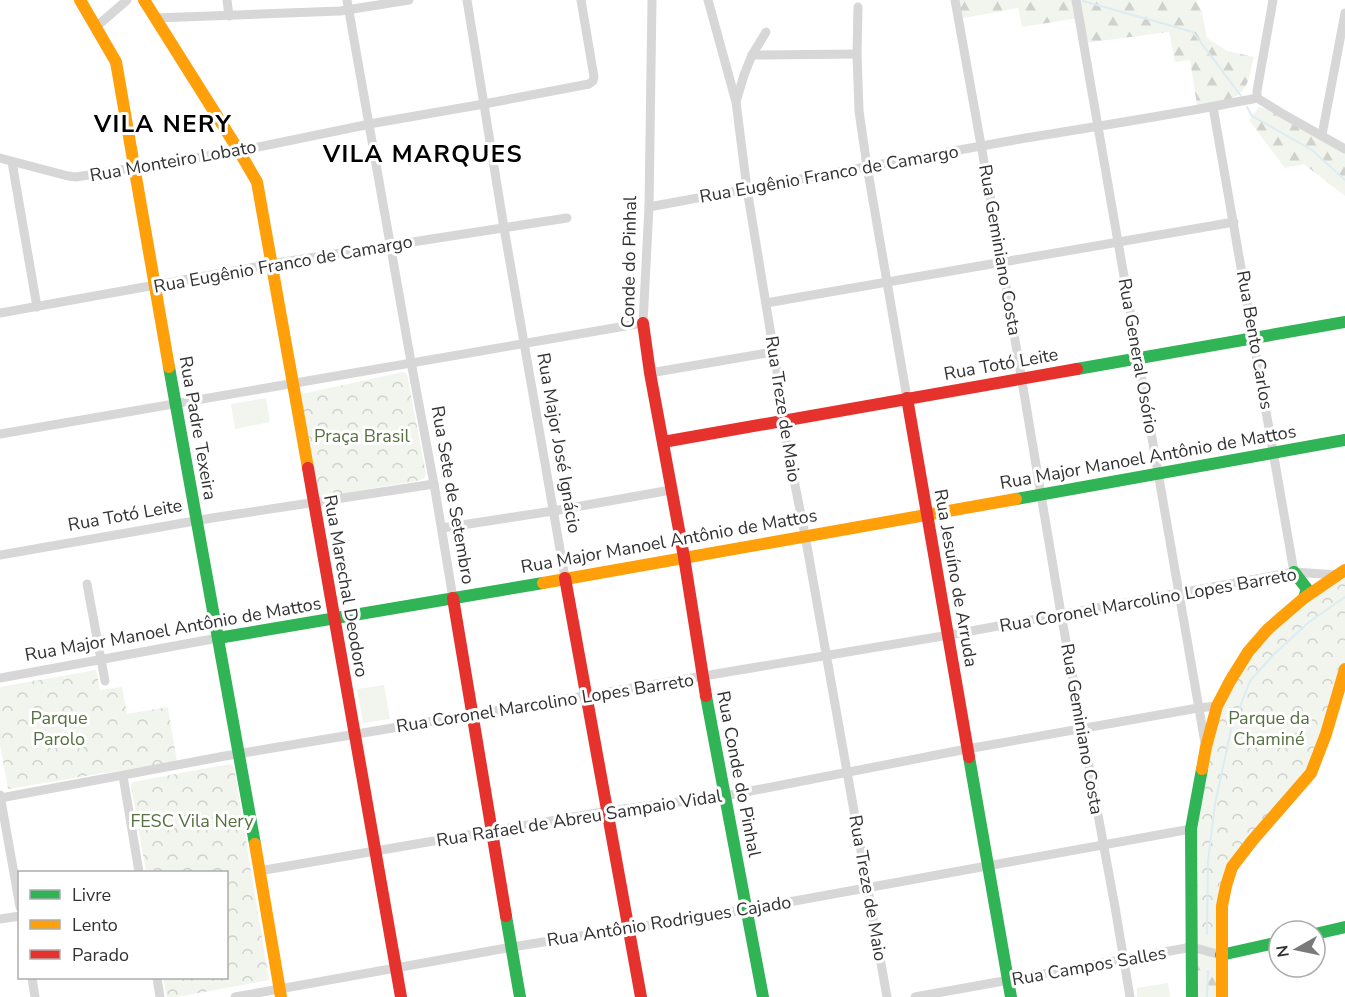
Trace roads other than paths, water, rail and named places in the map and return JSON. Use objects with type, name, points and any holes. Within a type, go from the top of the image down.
[{"type":"street","name":"Rua Padre Texeira","points":[[80,0],[116,62],[280,993]]},
{"type":"street","points":[[96,27],[128,0]]},
{"type":"street","name":"Rua Marechal Deodoro","points":[[144,0],[257,182],[401,997]]},
{"type":"street","points":[[226,0],[229,16]]},
{"type":"street","name":"Rua Sete de Setembro","points":[[347,0],[442,528],[520,997]]},
{"type":"street","points":[[156,18],[349,10],[409,0]]},
{"type":"street","name":"Rua Major José Ignácio","points":[[467,0],[553,511],[641,997]]},
{"type":"street","name":"Rua Monteiro Lobato","points":[[0,158],[76,177],[239,151],[368,124],[589,84],[594,77],[581,0]]},
{"type":"street","name":"Conde do Pinhal","points":[[652,0],[649,207],[643,323],[684,557]]},
{"type":"street","name":"Rua Treze de Maio","points":[[708,0],[736,102],[747,189],[785,420],[783,430],[805,535],[887,997]]},
{"type":"street","name":"Rua Geminiano Costa","points":[[955,0],[1130,997]]},
{"type":"street","name":"Rua General Osório","points":[[1076,0],[1206,747]]},
{"type":"street","points":[[1273,0],[1257,98],[1345,149]]},
{"type":"street","name":"Rua Jesuíno de Arruda","points":[[858,6],[859,111],[867,166],[1011,997]]},
{"type":"street","points":[[1322,135],[1345,13]]},
{"type":"street","points":[[736,102],[752,55],[766,32]]},
{"type":"street","points":[[752,55],[857,54]]},
{"type":"street","name":"Rua Eugênio Franco de Camargo","points":[[649,207],[867,166],[1257,98]]},
{"type":"street","name":"Rua Bento Carlos","points":[[1214,107],[1294,572]]},
{"type":"street","points":[[12,162],[37,307]]},
{"type":"street","name":"Rua Eugênio Franco de Camargo","points":[[0,313],[272,264],[567,218]]},
{"type":"street","points":[[766,303],[1234,222]]},
{"type":"street","name":"Rua Totó Leite","points":[[663,442],[1345,322]]},
{"type":"street","points":[[0,434],[643,323]]},
{"type":"street","points":[[650,373],[773,351]]},
{"type":"street","name":"Rua Major Manoel Antônio de Mattos","points":[[0,678],[1345,440]]},
{"type":"street","name":"Rua Totó Leite","points":[[0,555],[196,520],[434,484]]},
{"type":"street","points":[[442,528],[671,490]]},
{"type":"street","name":"Rua Conde do Pinhal","points":[[684,557],[702,677],[763,997]]},
{"type":"street","points":[[1294,572],[1307,589],[1304,598]]},
{"type":"street","name":"Rua Coronel Marcolino Lopes Barreto","points":[[0,797],[239,754],[949,635],[1294,572],[1343,574]]},
{"type":"street","points":[[1192,997],[1191,829],[1206,747],[1217,706],[1248,652],[1268,629],[1304,598],[1343,574]]},
{"type":"street","points":[[87,584],[105,681]]},
{"type":"street","points":[[1222,997],[1222,906],[1232,867],[1252,840],[1311,772],[1326,734],[1345,669]]},
{"type":"street","name":"Rua Rafael de Abreu Sampaio Vidal","points":[[259,871],[608,812],[725,796],[967,749],[1217,706]]},
{"type":"street","points":[[123,776],[139,871]]},
{"type":"street","points":[[0,797],[18,896]]},
{"type":"street","name":"Rua Antônio Rodrigues Cajado","points":[[235,997],[280,993],[395,968],[746,909],[1191,829]]},
{"type":"street","points":[[0,919],[18,916]]},
{"type":"street","points":[[1327,932],[1344,928]]},
{"type":"street","points":[[1192,947],[1221,955],[1267,945]]},
{"type":"street","name":"Rua Campos Salles","points":[[915,997],[1192,947]]},
{"type":"street","points":[[32,979],[35,997]]},
{"type":"street","points":[[157,979],[160,997]]},
{"type":"waterway","points":[[1083,1],[1193,32],[1241,96]]},
{"type":"waterway","points":[[1247,107],[1252,116],[1312,150],[1345,180]]},
{"type":"waterway","points":[[1207,934],[1208,861],[1215,804],[1231,730],[1250,681],[1273,655],[1309,622],[1345,597]]},
{"type":"waterway","points":[[1207,997],[1208,971]]},
{"type":"district","name":"VILA NERY","points":[[163,124]]},
{"type":"district","name":"VILA MARQUES","points":[[423,154]]},
{"type":"park label","name":"Praça Brasil","points":[[362,436]]},
{"type":"park label","name":"Parque Parolo","points":[[59,728]]},
{"type":"park label","name":"Parque da Chaminé","points":[[1269,728]]},
{"type":"park label","name":"FESC Vila Nery","points":[[192,821]]}]
